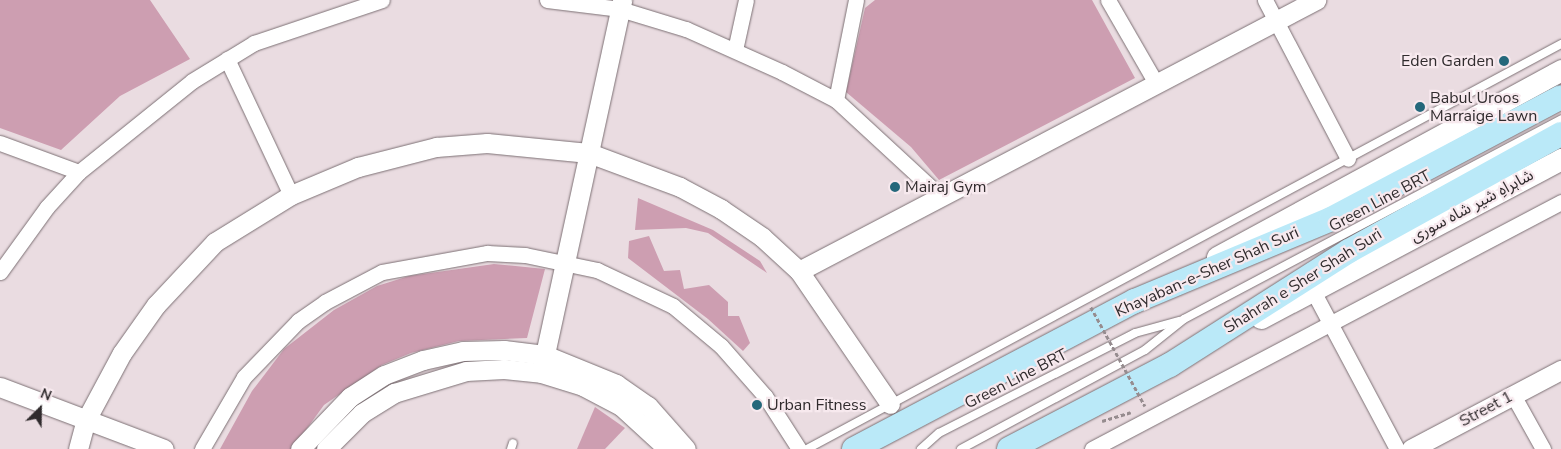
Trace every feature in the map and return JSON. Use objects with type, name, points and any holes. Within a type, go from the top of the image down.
[{"type":"main road","points":[[1135,301],[1561,70]]},
{"type":"main road","name":"Khayaban-e-Sher Shah Suri","points":[[854,449],[1135,301],[1331,219],[1422,173],[1561,97]]},
{"type":"main road","name":"Shahrah e Sher Shah Suri","points":[[1170,365],[1438,200],[1561,134]]},
{"type":"main road","name":"شاہراہِ شیر شاہ سوری","points":[[1170,365],[1561,159]]},
{"type":"main road","points":[[1009,449],[1170,365]]},
{"type":"street","points":[[2,264],[79,172],[160,103],[254,43],[382,0]]},
{"type":"street","points":[[547,0],[621,5],[735,50],[836,100],[940,196]]},
{"type":"street","points":[[735,50],[746,0]]},
{"type":"street","points":[[836,100],[856,0]]},
{"type":"street","points":[[1108,0],[1156,83]]},
{"type":"street","points":[[1265,0],[1348,159]]},
{"type":"street","points":[[799,271],[1275,19],[1316,0]]},
{"type":"street","points":[[543,364],[621,5]]},
{"type":"street","points":[[227,59],[291,195]]},
{"type":"street","points":[[0,143],[79,172]]},
{"type":"street","points":[[78,449],[86,420],[122,353],[184,273],[215,242],[291,195],[358,166],[436,147],[487,143],[589,153],[680,187],[721,209],[762,236],[799,271],[890,404]]},
{"type":"street","points":[[1092,449],[1329,322],[1561,202]]},
{"type":"street","points":[[202,449],[244,377],[298,321],[354,284],[415,263],[487,253],[566,262],[630,283],[673,306],[721,346],[765,396],[798,449]]},
{"type":"street","points":[[1313,291],[1397,449]]},
{"type":"street","points":[[300,449],[350,397],[384,376],[423,360],[463,351],[504,350],[543,364],[616,384],[648,406],[686,449]]},
{"type":"street","points":[[326,449],[362,414],[429,379],[543,364],[621,406],[668,449]]},
{"type":"street","name":"Street 1","points":[[1411,449],[1561,370]]},
{"type":"street","points":[[0,387],[164,449]]},
{"type":"street","points":[[1514,395],[1544,449]]},
{"type":"lane","points":[[807,449],[1561,44]]},
{"type":"lane","name":"Green Line BRT","points":[[961,449],[1145,350],[1184,319],[1561,120]]},
{"type":"lane","name":"Green Line BRT","points":[[920,449],[939,434],[1135,333],[1184,319]]},
{"type":"path","points":[[1091,307],[1145,406],[1103,423]]},
{"type":"shaded area","points":[[0,0],[150,0],[190,59],[120,96],[61,150],[0,128]]},
{"type":"shaded area","points":[[875,0],[1092,0],[1135,78],[939,180],[911,147],[846,92],[865,8]]},
{"type":"shaded area","points":[[638,198],[713,230],[760,261],[767,273],[708,233],[686,228],[635,230]]},
{"type":"shaded area","points":[[649,236],[664,271],[680,270],[684,289],[709,285],[728,302],[728,316],[739,316],[750,343],[743,351],[708,319],[628,258],[629,241]]},
{"type":"shaded area","points":[[494,264],[545,269],[527,338],[459,341],[411,353],[382,365],[324,405],[292,449],[220,449],[252,391],[284,349],[334,310],[377,286],[409,276]]},
{"type":"shaded area","points":[[595,407],[625,428],[605,449],[577,449]]},
{"type":"place","name":"Eden Garden","points":[[1504,61]]},
{"type":"place","name":"Babul Uroos Marraige Lawn","points":[[1420,107]]},
{"type":"place","name":"Mairaj Gym","points":[[895,187]]},
{"type":"place","name":"Urban Fitness","points":[[757,405]]}]
